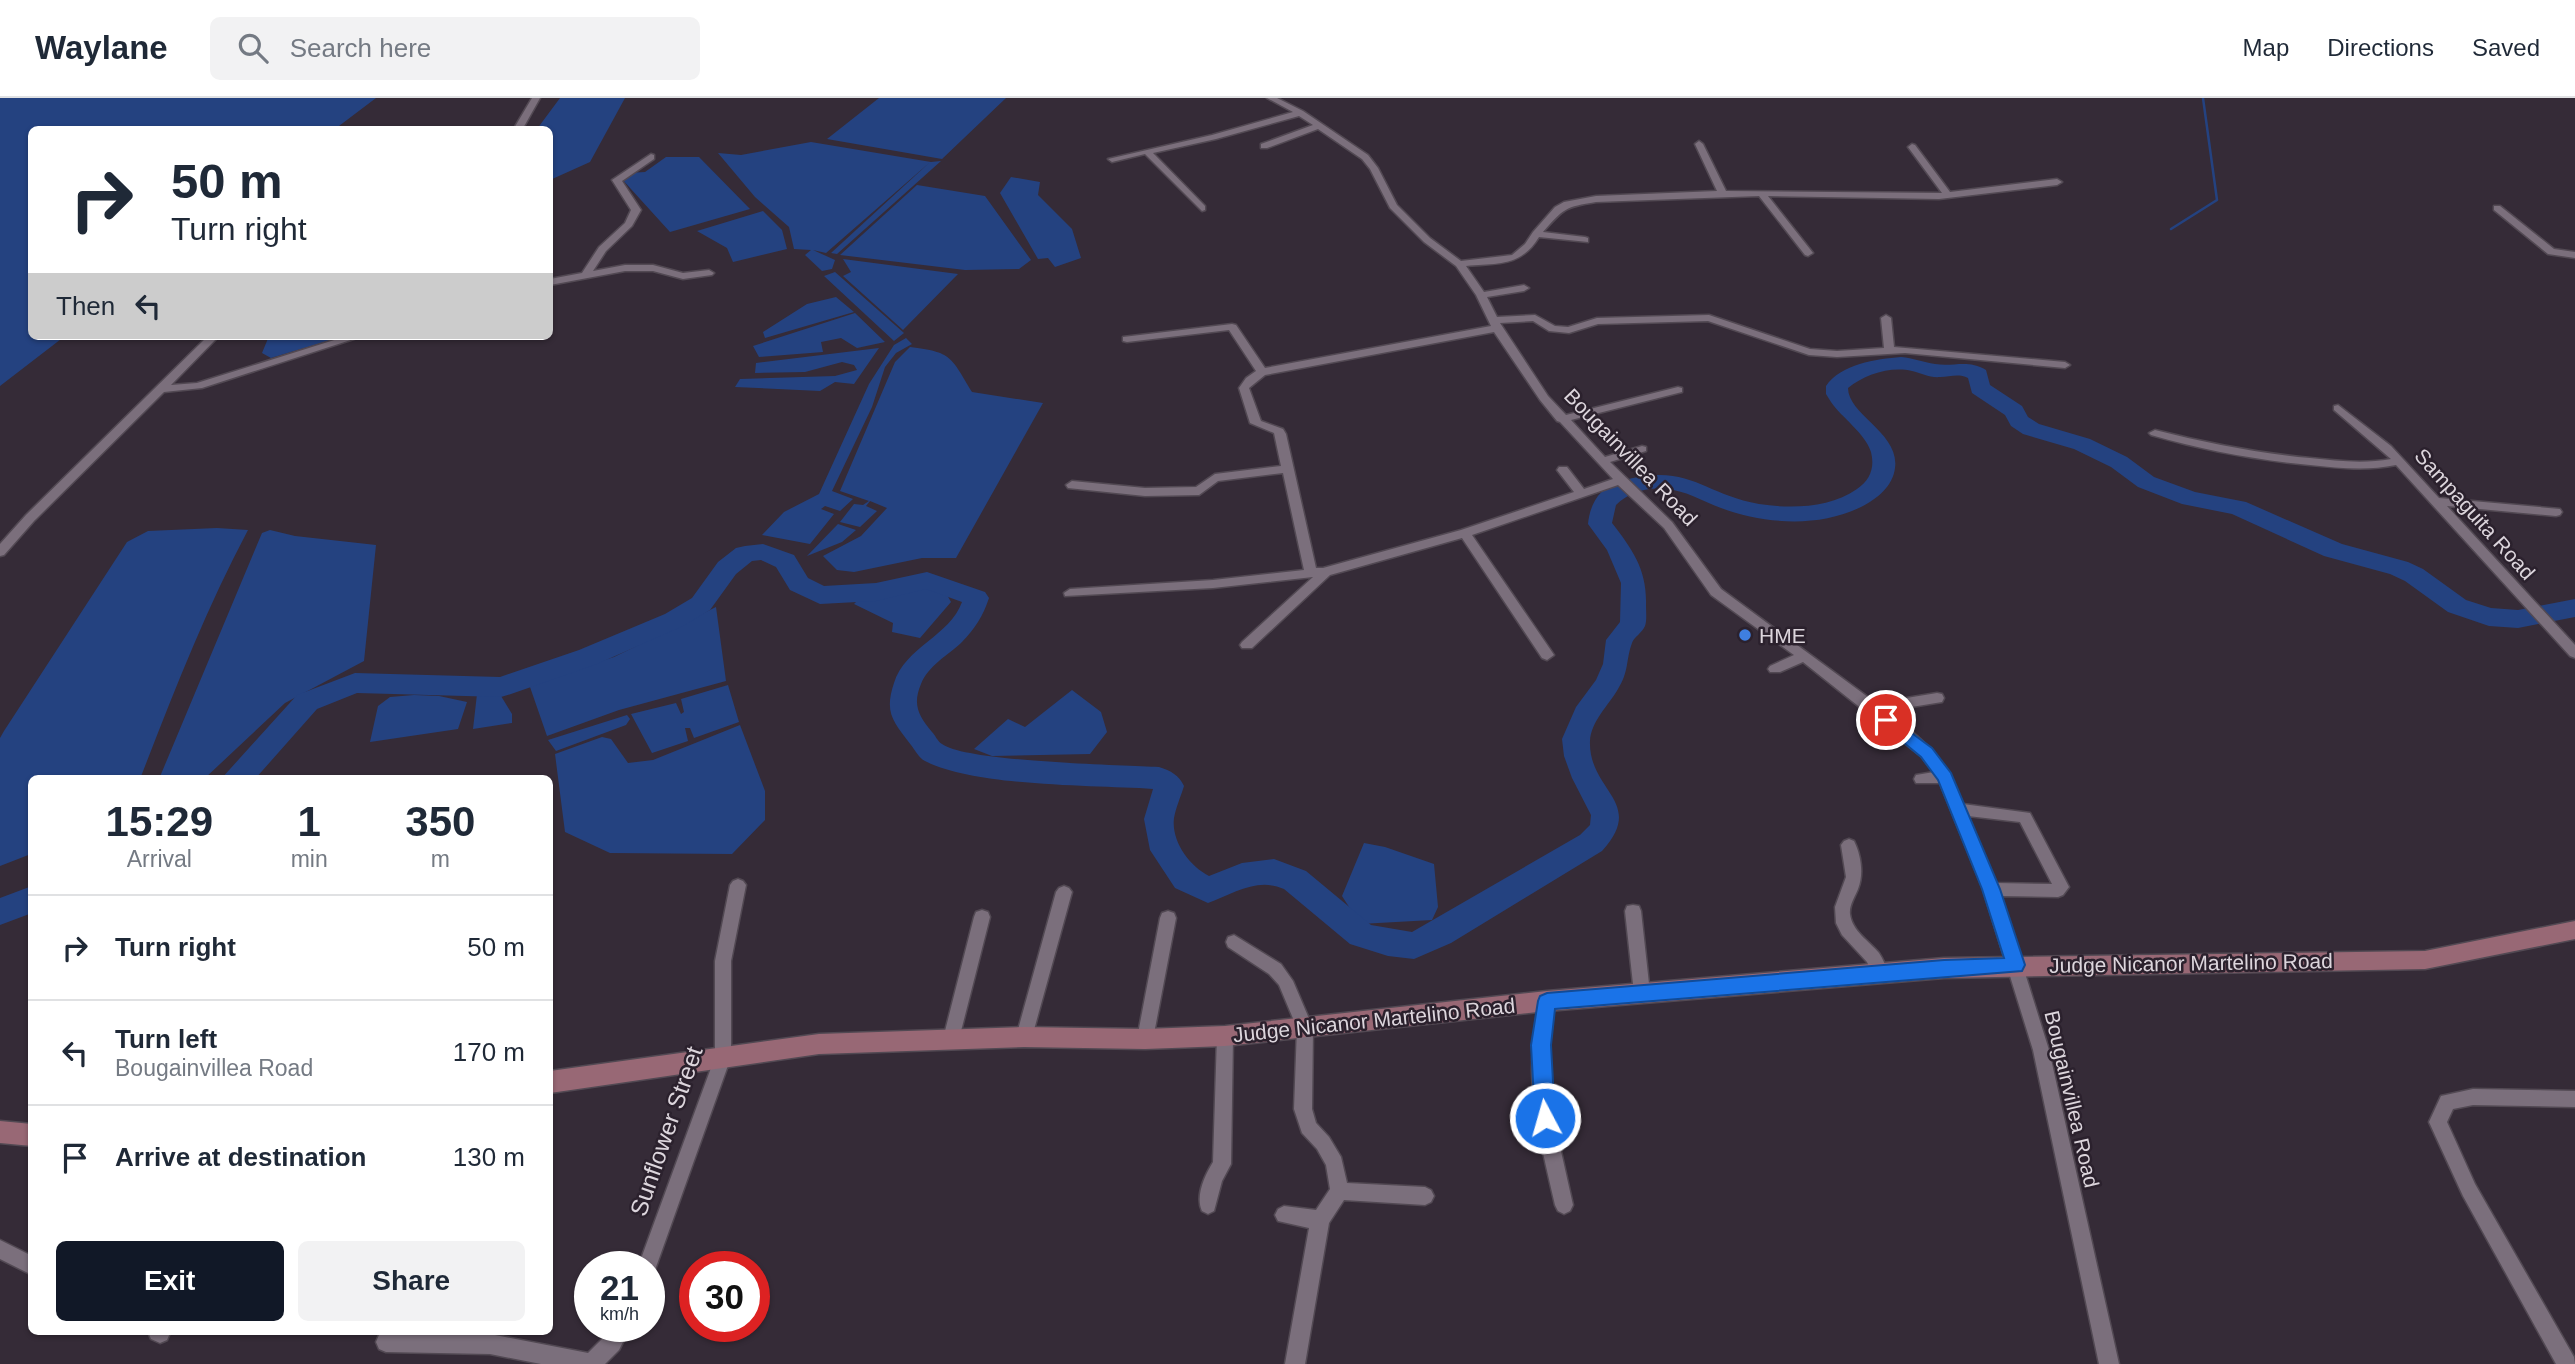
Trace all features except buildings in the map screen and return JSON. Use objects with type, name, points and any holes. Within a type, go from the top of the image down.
[{"type":"street","points":[[519,126],[536,98]]},
{"type":"street","name":"Bougainvillea Road","points":[[1270,98],[1300,113],[1365,157],[1374,168],[1393,206],[1427,240],[1459,264],[1544,398],[1561,419],[1668,525],[1716,592],[1839,681],[1926,752],[1945,777],[1991,889],[2041,1050],[2109,1364]]},
{"type":"street","points":[[1112,159],[1300,113]]},
{"type":"street","points":[[1264,146],[1319,126]]},
{"type":"street","points":[[1699,144],[1723,194]]},
{"type":"street","points":[[1912,147],[1948,195]]},
{"type":"street","points":[[1148,152],[1202,208]]},
{"type":"street","points":[[586,274],[602,249],[628,224],[636,210],[617,180],[651,157]]},
{"type":"street","points":[[1459,264],[1515,258],[1529,246],[1535,234],[1558,209],[1567,204],[1596,199],[1723,194],[1948,195],[2057,182]]},
{"type":"street","points":[[1762,194],[1808,253]]},
{"type":"street","points":[[2497,208],[2551,252],[2575,255]]},
{"type":"street","points":[[1535,234],[1585,240]]},
{"type":"street","points":[[553,281],[625,268],[653,268],[682,276],[709,273]]},
{"type":"street","points":[[1481,295],[1524,288]]},
{"type":"street","points":[[1311,573],[1279,431],[1256,423],[1244,388],[1262,372],[1535,318],[1553,329],[1569,330],[1597,321],[1709,318],[1809,352],[1837,354],[1889,350],[1968,354],[2065,365]]},
{"type":"street","points":[[1886,318],[1889,350]]},
{"type":"street","points":[[1127,339],[1232,327],[1262,372]]},
{"type":"street","points":[[0,552],[30,518],[210,340]]},
{"type":"street","points":[[161,389],[198,386],[345,340]]},
{"type":"street","points":[[1561,419],[1678,390]]},
{"type":"street","name":"Sampaguita Road","points":[[2338,408],[2373,435],[2575,653]]},
{"type":"street","points":[[2155,433],[2201,447],[2267,457],[2364,467],[2395,463],[2396,459]]},
{"type":"street","points":[[1603,461],[1642,449]]},
{"type":"street","points":[[1072,485],[1145,492],[1199,491],[1215,478],[1287,469]]},
{"type":"street","points":[[1563,470],[1581,494]]},
{"type":"street","points":[[1070,593],[1213,584],[1326,572],[1465,533],[1623,482]]},
{"type":"street","points":[[2435,501],[2556,512]]},
{"type":"street","points":[[1465,533],[1547,655]]},
{"type":"street","points":[[1247,645],[1326,572]]},
{"type":"street","points":[[1775,669],[1802,656]]},
{"type":"street","points":[[1871,709],[1937,698]]},
{"type":"street","points":[[1921,779],[1945,777]]},
{"type":"street","points":[[1959,809],[2025,817],[2061,887],[2058,891],[1991,889]]},
{"type":"street","points":[[1849,845],[1854,869],[1853,886],[1841,912],[1845,926],[1878,964],[1880,973]]},
{"type":"street","name":"Sunflower Street","points":[[653,1251],[723,1058],[723,961],[738,885]]},
{"type":"street","points":[[1024,1037],[1064,892]]},
{"type":"street","points":[[1633,911],[1642,993]]},
{"type":"street","points":[[951,1039],[982,916]]},
{"type":"street","points":[[1145,1039],[1168,918]]},
{"type":"street","name":"Judge Nicanor Martelino Road","points":[[553,1082],[819,1044],[1024,1037],[1145,1039],[1225,1036],[1547,1001],[1880,973],[2015,965],[2425,960],[2575,930]]},
{"type":"street","points":[[1234,942],[1275,969],[1285,981],[1305,1028],[1303,1109],[1308,1127],[1323,1143],[1335,1163],[1339,1191],[1320,1220],[1295,1364]]},
{"type":"street","points":[[1547,1001],[1541,1045],[1541,1080],[1545,1118],[1564,1205]]},
{"type":"street","points":[[1208,1205],[1213,1179],[1222,1164],[1225,1036]]},
{"type":"street","points":[[2567,1364],[2469,1190],[2438,1122],[2447,1102],[2473,1097],[2575,1099]]},
{"type":"street","points":[[0,1132],[28,1135]]},
{"type":"street","points":[[1339,1191],[1425,1196]]},
{"type":"street","points":[[1284,1216],[1320,1220]]},
{"type":"street","points":[[0,1250],[28,1264]]},
{"type":"street","points":[[386,1342],[491,1344],[591,1364],[613,1342]]},
{"type":"water","points":[[0,98],[376,98],[339,126],[28,126],[28,340],[60,340],[0,386]]},
{"type":"water","points":[[560,98],[625,98],[590,162],[553,179],[553,126],[539,126]]},
{"type":"water","points":[[879,98],[1006,98],[942,159],[827,139]]},
{"type":"water","points":[[811,142],[931,162],[941,161],[837,254],[831,253],[929,163],[826,253],[813,250],[835,260],[832,269],[822,271],[805,255],[811,250],[794,249],[789,227],[755,197],[718,153],[741,155]]},
{"type":"water","points":[[666,157],[699,157],[750,209],[670,232],[621,178],[628,173],[645,172]]},
{"type":"water","points":[[1011,177],[1040,182],[1038,195],[1072,229],[1081,258],[1055,267],[1048,258],[1038,259],[1000,193]]},
{"type":"water","points":[[917,185],[985,196],[1031,260],[1019,269],[965,270],[840,255]]},
{"type":"water","points":[[763,211],[782,230],[787,249],[733,262],[727,248],[697,231]]},
{"type":"water","points":[[843,259],[958,274],[903,330],[843,276],[851,272]]},
{"type":"water","points":[[835,272],[904,333],[894,341],[824,276]]},
{"type":"water","points":[[836,297],[854,312],[765,338],[763,332],[807,304]]},
{"type":"water","points":[[855,313],[885,342],[857,348],[841,338],[821,342],[823,352],[759,357],[753,346]]},
{"type":"water","points":[[906,338],[912,344],[896,353],[885,367],[872,407],[832,491],[853,499],[840,511],[825,506],[821,509],[834,514],[810,544],[762,535],[784,512],[819,494],[869,384],[894,345]]},
{"type":"water","points":[[267,340],[331,340],[271,358],[262,353]]},
{"type":"water","points":[[910,347],[934,351],[949,358],[972,392],[1043,403],[956,558],[922,558],[854,572],[837,570],[823,556],[861,536],[887,508],[870,501],[866,506],[877,511],[860,527],[840,522],[854,504],[863,505],[869,501],[840,491],[895,362]]},
{"type":"water","points":[[879,348],[854,384],[835,382],[820,391],[735,387],[740,379],[835,376],[857,370],[854,365],[842,362],[805,372],[755,373],[756,363]]},
{"type":"water","points":[[838,524],[856,530],[842,542],[807,556]]},
{"type":"water","points":[[217,528],[248,530],[177,684],[142,775],[28,775],[28,855],[0,866],[0,738],[127,542],[148,531]]},
{"type":"water","points":[[270,530],[295,536],[376,545],[364,661],[285,703],[208,775],[161,775],[262,533]]},
{"type":"water","points":[[925,586],[946,593],[951,602],[920,638],[892,632],[893,623],[854,604],[858,600]]},
{"type":"water","points":[[716,607],[726,681],[619,710],[547,736],[530,687],[539,681],[614,657]]},
{"type":"water","points":[[728,685],[739,722],[694,738],[690,728],[685,728],[688,741],[652,753],[631,714],[676,703],[681,714],[684,712],[681,699]]},
{"type":"water","points":[[1072,690],[1101,712],[1107,732],[1090,754],[992,756],[974,749],[1008,719],[1025,727]]},
{"type":"water","points":[[490,692],[501,696],[512,714],[512,723],[473,729],[477,694]]},
{"type":"water","points":[[439,696],[467,702],[458,729],[370,742],[378,706],[390,697]]},
{"type":"water","points":[[627,715],[630,719],[626,725],[556,751],[548,740]]},
{"type":"water","points":[[740,725],[765,791],[765,820],[732,854],[610,853],[565,832],[555,754],[602,737],[611,739],[628,763],[653,760]]},
{"type":"water","points":[[1364,843],[1385,847],[1434,864],[1438,907],[1432,920],[1360,924],[1342,896]]},
{"type":"waterway","points":[[2171,229],[2217,200],[2203,98]]},
{"type":"waterway","points":[[240,775],[307,702],[355,683],[501,687],[588,657],[674,620],[701,604],[727,568],[745,554],[763,552],[785,561],[799,584],[820,595],[876,592],[927,580],[976,598],[970,616],[952,636],[929,654],[908,680],[902,705],[904,716],[932,752],[953,760],[1010,769],[1159,778],[1170,786],[1159,819],[1165,850],[1186,879],[1208,890],[1242,875],[1274,871],[1295,880],[1361,935],[1388,943],[1414,946],[1440,934],[1591,843],[1604,829],[1606,815],[1586,778],[1578,756],[1576,739],[1586,714],[1608,684],[1616,664],[1619,640],[1633,624],[1634,583],[1618,548],[1600,524],[1606,502],[1613,494],[1625,488],[1645,482],[1663,481],[1694,488],[1740,507],[1758,511],[1807,513],[1848,504],[1873,489],[1881,479],[1884,466],[1880,447],[1842,402],[1837,394],[1837,386],[1870,368],[1901,363],[1938,371],[1960,368],[1969,370],[1978,375],[1980,388],[2014,411],[2019,421],[2031,429],[2082,444],[2119,462],[2146,482],[2190,499],[2238,507],[2333,550],[2399,568],[2414,575],[2457,606],[2489,617],[2518,619],[2575,608]]},
{"type":"waterway","points":[[0,912],[28,901]]},
{"type":"place","name":"HME","points":[[1745,635]]},
{"type":"route","points":[[1545,1118],[1541,1045],[1547,1001],[1944,968],[2015,965],[1991,889],[1945,777],[1926,752],[1886,720]]}]
